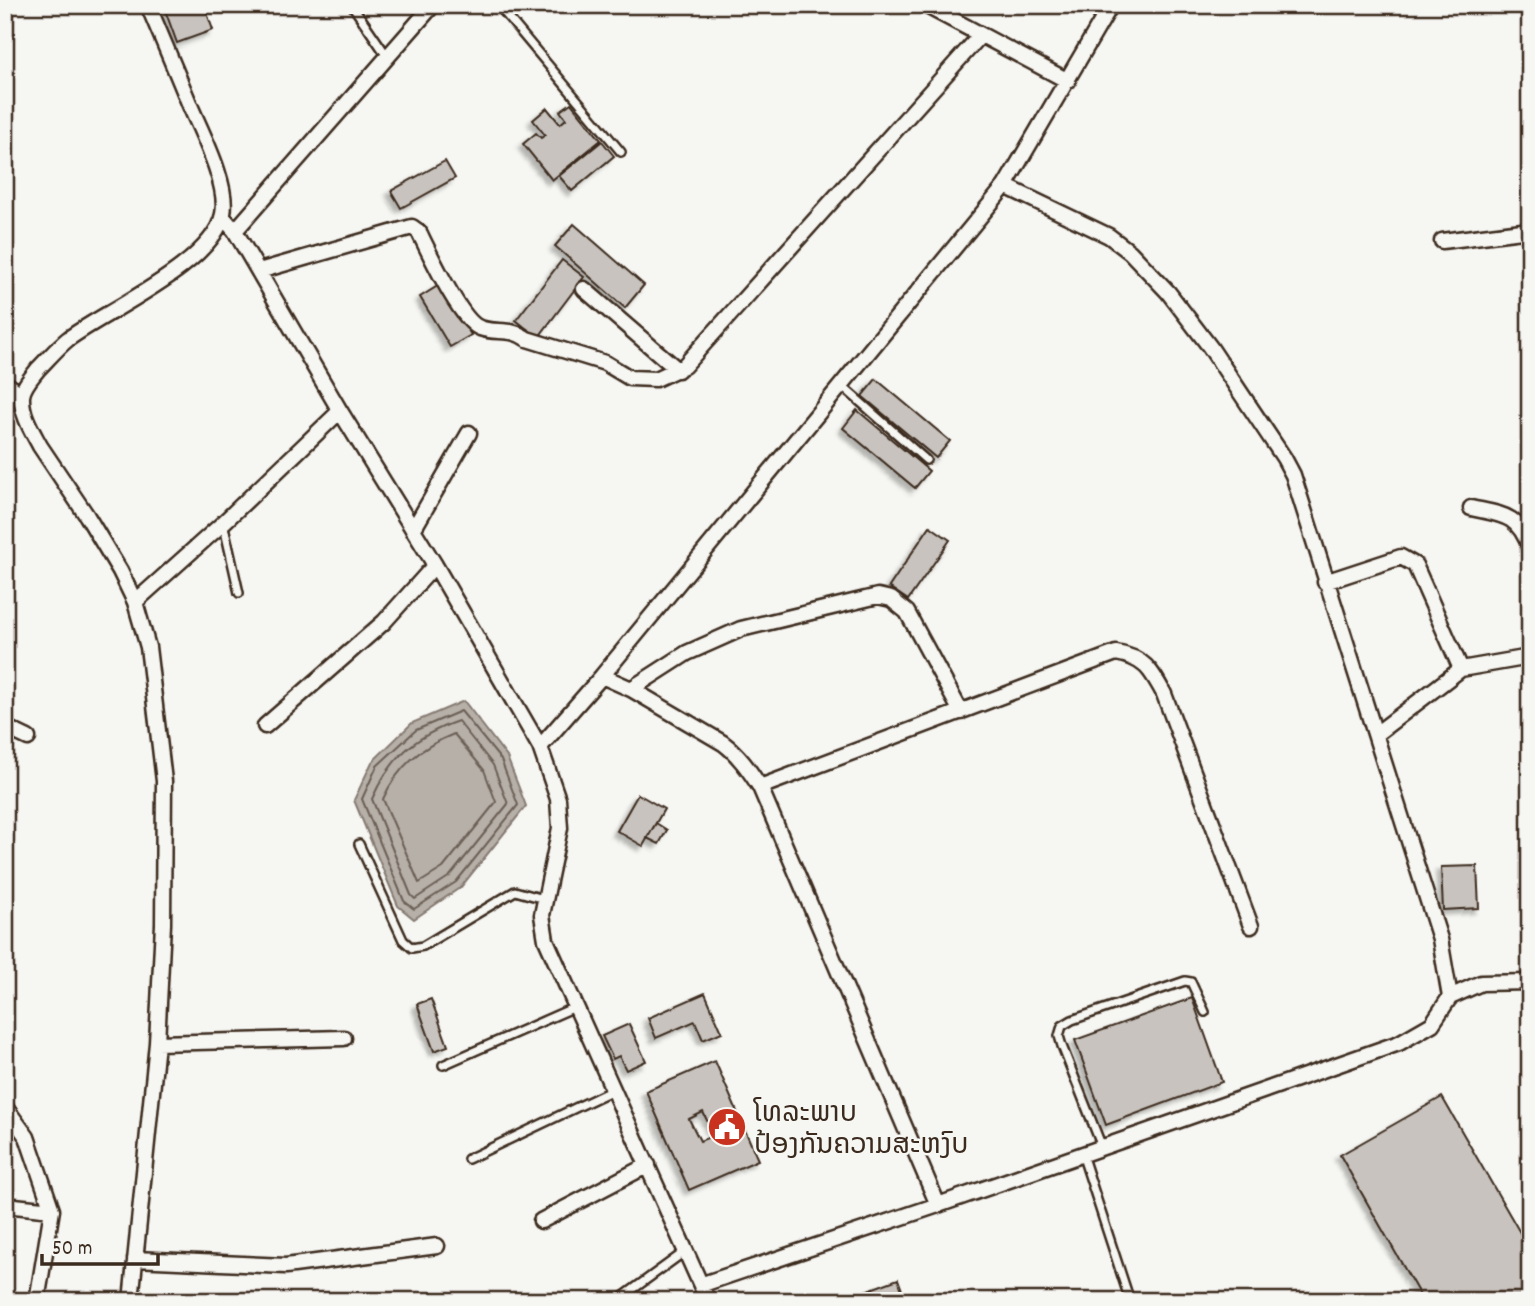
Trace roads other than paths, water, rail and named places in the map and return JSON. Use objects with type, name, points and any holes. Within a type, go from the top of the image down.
[{"type":"street","points":[[131,1301],[157,1043],[163,924],[164,781],[148,647],[135,602],[120,571],[40,446],[23,410],[22,395],[34,374],[69,339],[186,263],[215,231],[222,217],[224,206],[216,167],[148,5]]},
{"type":"street","points":[[235,231],[433,5]]},
{"type":"street","points":[[925,5],[1068,81]]},
{"type":"street","points":[[540,747],[602,676],[1005,186],[1111,5]]},
{"type":"street","points":[[258,271],[412,227],[419,232],[460,309],[471,324],[481,329],[519,333],[527,339],[605,363],[630,378],[656,379],[684,366],[980,36]]},
{"type":"street","points":[[1005,186],[1109,236],[1130,252],[1168,292],[1210,347],[1284,458],[1293,475],[1440,939],[1450,996]]},
{"type":"street","points":[[222,217],[235,231],[340,411],[435,565],[540,747],[558,799],[560,828],[542,915],[547,940],[575,1007],[703,1284],[708,1301]]},
{"type":"street","points":[[1441,241],[1530,229]]},
{"type":"street","points":[[584,289],[678,370]]},
{"type":"street","points":[[5,383],[22,395]]},
{"type":"street","points":[[135,602],[340,411]]},
{"type":"street","points":[[413,530],[468,433]]},
{"type":"street","points":[[1471,508],[1513,519],[1530,548]]},
{"type":"street","points":[[1325,582],[1401,557],[1407,559],[1415,565],[1461,669]]},
{"type":"street","points":[[265,726],[384,622],[435,565]]},
{"type":"street","points":[[631,689],[687,653],[741,629],[878,596],[891,599],[907,612],[961,712]]},
{"type":"street","points":[[760,787],[1116,653],[1134,656],[1151,671],[1164,694],[1251,926]]},
{"type":"street","points":[[1376,734],[1461,669],[1530,657]]},
{"type":"street","points":[[602,676],[631,689],[723,743],[741,760],[760,787],[938,1205]]},
{"type":"street","points":[[5,726],[28,738]]},
{"type":"street","points":[[703,1284],[938,1205],[1399,1043],[1432,1024],[1450,996],[1480,983],[1530,982]]},
{"type":"street","points":[[157,1043],[344,1038]]},
{"type":"street","points":[[5,1107],[27,1138],[52,1210],[37,1301]]},
{"type":"street","points":[[541,1221],[648,1165]]},
{"type":"street","points":[[5,1205],[52,1210]]},
{"type":"street","points":[[135,1258],[286,1266],[437,1246]]},
{"type":"lane","points":[[352,5],[388,57]]},
{"type":"lane","points":[[498,5],[621,152]]},
{"type":"lane","points":[[841,385],[926,460]]},
{"type":"lane","points":[[223,522],[239,593]]},
{"type":"lane","points":[[359,844],[402,940],[412,948],[423,946],[515,891],[523,891],[544,899]]},
{"type":"lane","points":[[1102,1147],[1062,1046],[1059,1036],[1062,1026],[1072,1020],[1185,981],[1191,982],[1195,987],[1205,1012]]},
{"type":"lane","points":[[443,1065],[575,1007]]},
{"type":"lane","points":[[468,1159],[614,1090]]},
{"type":"lane","points":[[1082,1153],[1130,1301]]},
{"type":"lane","points":[[617,1301],[687,1250]]},
{"type":"water","points":[[464,701],[507,757],[526,806],[461,887],[414,919],[398,906],[354,800],[372,762],[412,723]]},
{"type":"place","name":"ໂທລະພາບ ປ້ອງກັນຄວາມສະຫງົບ","points":[[727,1127]]}]
